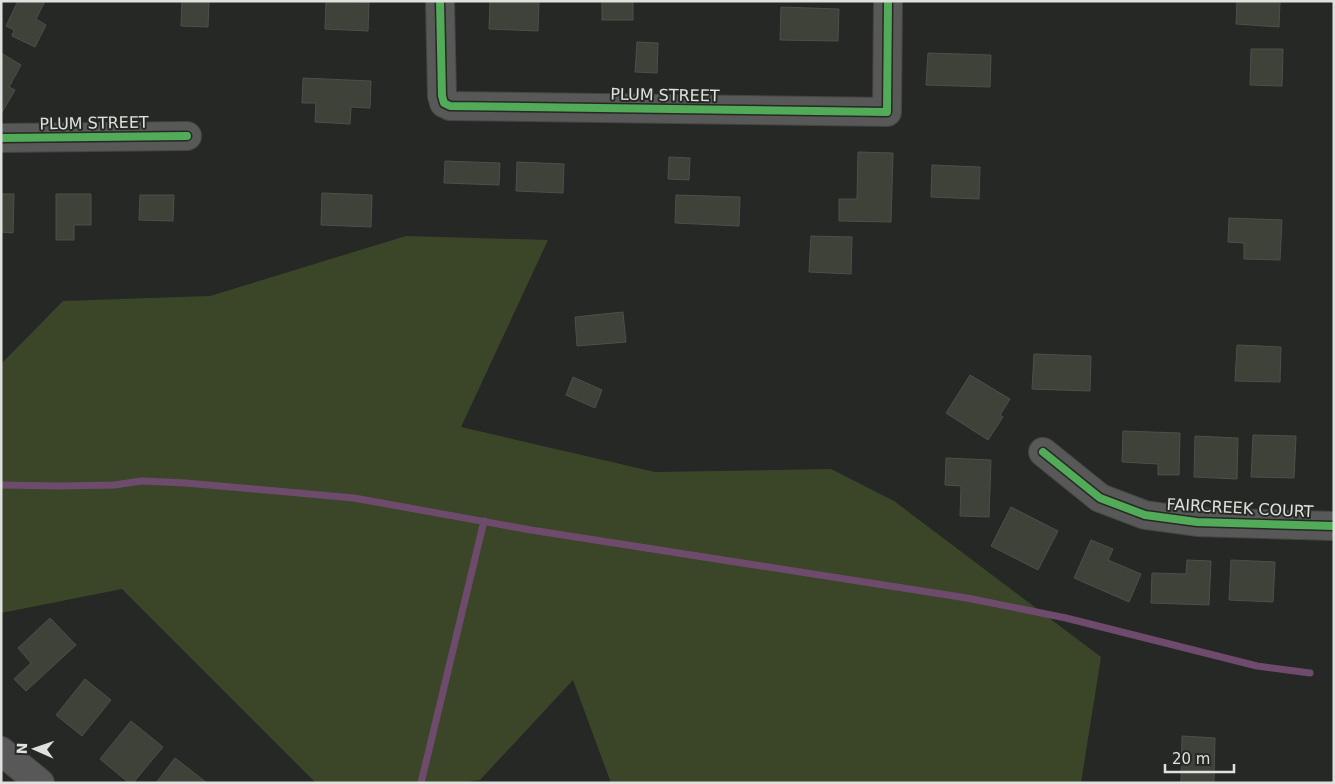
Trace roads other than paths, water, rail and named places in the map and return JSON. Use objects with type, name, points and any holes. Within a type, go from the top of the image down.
[{"type":"street","name":"PLUM STREET","points":[[440,1],[442,96],[444,103],[450,106],[887,112],[888,1]]},
{"type":"street","name":"PLUM STREET","points":[[1,138],[187,136]]},
{"type":"street","name":"FAIRCREEK COURT","points":[[1044,452],[1100,498],[1145,515],[1198,522],[1334,526]]},
{"type":"street","points":[[1,751],[40,783]]},
{"type":"waterway","points":[[1,485],[114,485],[142,481],[186,483],[354,498],[531,530],[967,598],[1066,618],[1257,666],[1310,673]]},
{"type":"waterway","points":[[421,783],[484,521]]}]
